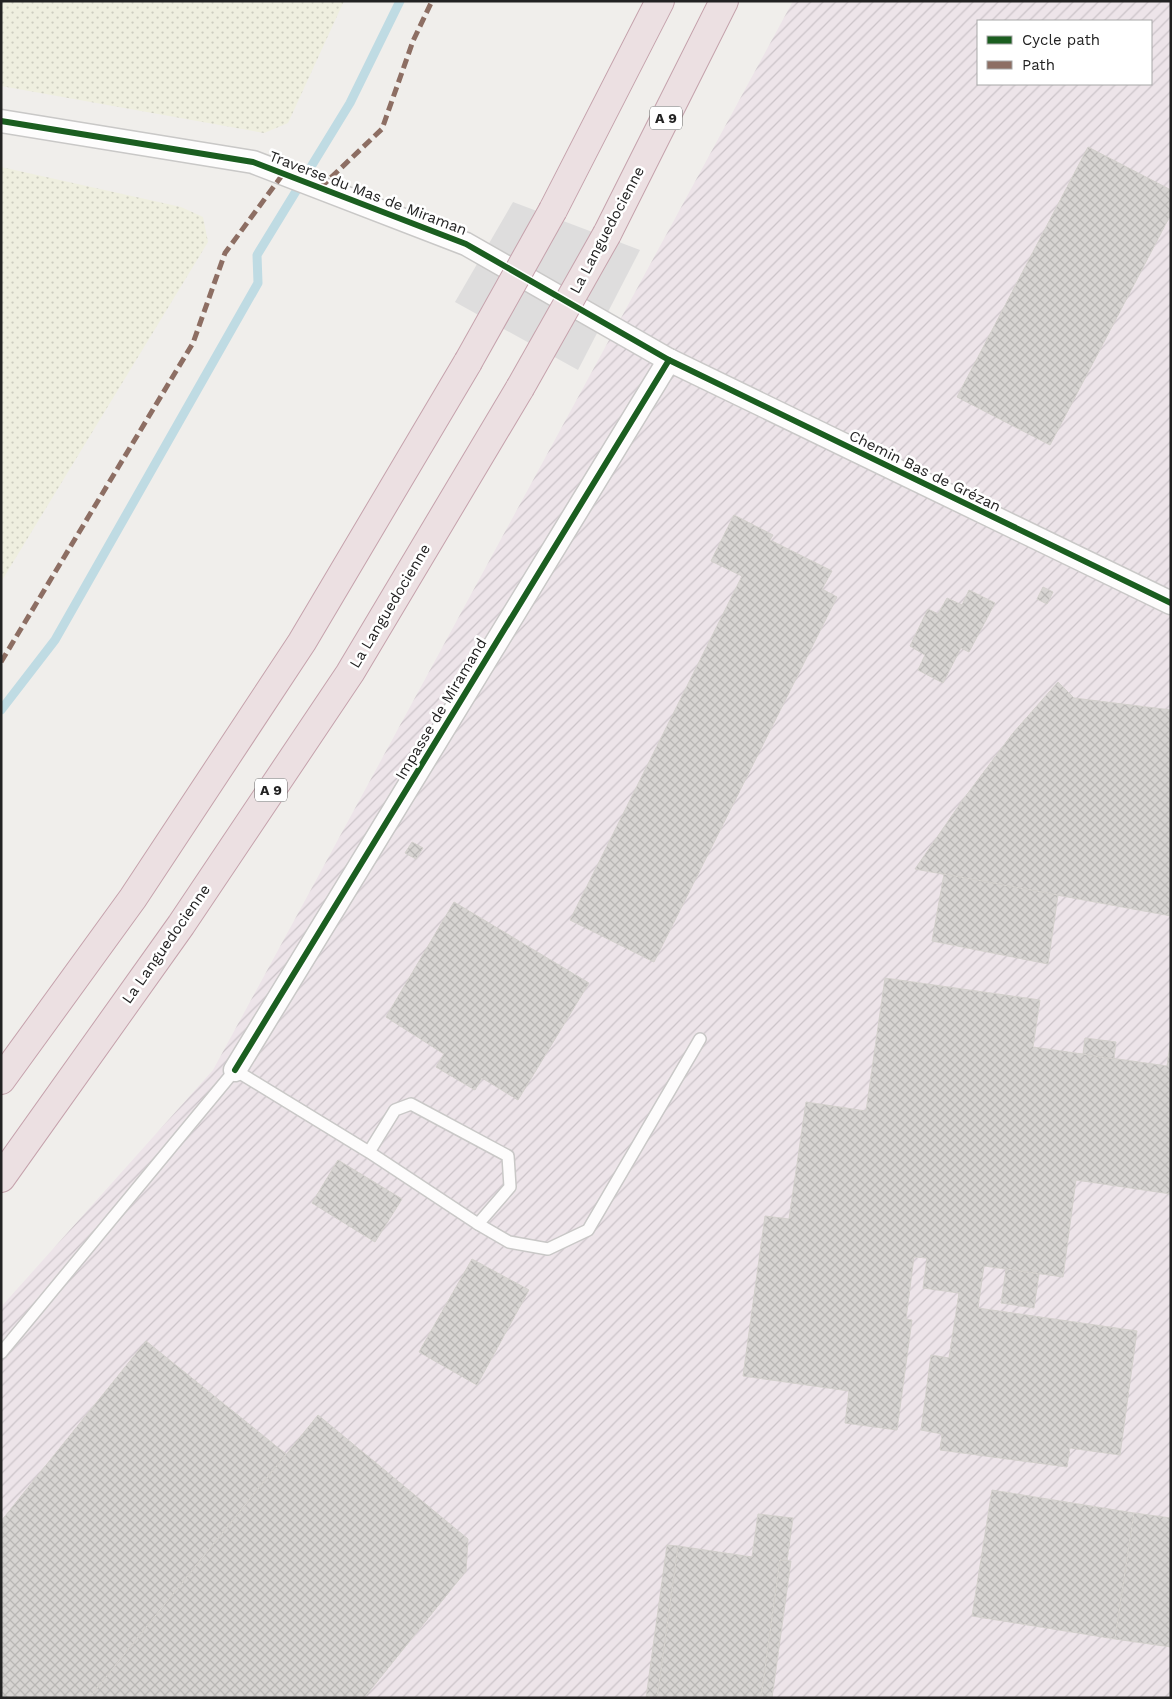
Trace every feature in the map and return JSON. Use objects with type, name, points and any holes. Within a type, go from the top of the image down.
[{"type":"highway","points":[[1,1080],[133,898],[302,642],[468,362],[553,210],[660,1]]},
{"type":"highway","name":"La Languedocienne","points":[[1,1178],[181,925],[350,673],[520,388],[607,234],[724,1]]},
{"type":"street","name":"Traverse du Mas de Miraman","points":[[1,121],[253,162],[466,244],[669,360]]},
{"type":"street","name":"Chemin Bas de Grézan","points":[[669,360],[1171,603]]},
{"type":"street","name":"Impasse de Miramand","points":[[235,1070],[669,360]]},
{"type":"lane","points":[[1,1353],[235,1070],[370,1152],[478,1224],[509,1242],[548,1249],[588,1230],[700,1039]]},
{"type":"lane","points":[[370,1152],[395,1110],[411,1104],[508,1156],[510,1187],[478,1224]]},
{"type":"shaded area","points":[[793,1],[1171,1],[1171,1698],[1,1698],[1,1307],[213,1070]]},
{"type":"green space","points":[[1,1],[344,1],[288,123],[264,133],[1,86]]},
{"type":"green space","points":[[1,167],[181,207],[203,217],[208,242],[1,582]]},
{"type":"pier","points":[[513,202],[640,250],[578,370],[455,302]]},
{"type":"building","points":[[1088,147],[1171,190],[1171,214],[1050,445],[957,397]]},
{"type":"building","points":[[734,515],[773,535],[770,540],[832,571],[822,589],[837,597],[654,962],[570,920],[742,576],[711,561]]},
{"type":"building","points":[[1043,587],[1053,592],[1047,604],[1037,599]]},
{"type":"building","points":[[969,590],[995,603],[969,652],[961,648],[943,683],[918,670],[925,655],[910,646],[928,609],[938,614],[947,598],[962,605]]},
{"type":"building","points":[[1058,682],[1074,698],[1171,710],[1171,916],[915,869],[962,801],[1013,733]]},
{"type":"building","points":[[412,842],[423,848],[416,859],[405,853]]},
{"type":"building","points":[[944,874],[1058,895],[1048,964],[932,941]]},
{"type":"building","points":[[454,902],[589,983],[518,1100],[482,1078],[475,1090],[436,1067],[444,1054],[386,1017]]},
{"type":"building","points":[[885,978],[1040,1000],[1033,1047],[1167,1066],[1171,1038],[1171,1194],[1076,1180],[1063,1277],[984,1266],[978,1308],[1137,1331],[1120,1455],[1070,1448],[1067,1467],[940,1450],[942,1434],[921,1430],[931,1355],[949,1358],[959,1293],[923,1288],[927,1258],[914,1257],[906,1319],[912,1320],[897,1430],[845,1423],[849,1391],[743,1376],[765,1216],[789,1219],[806,1102],[866,1111]]},
{"type":"building","points":[[1085,1038],[1116,1042],[1114,1059],[1083,1054]]},
{"type":"building","points":[[338,1160],[402,1199],[375,1242],[312,1203]]},
{"type":"building","points":[[472,1259],[529,1290],[477,1385],[419,1352]]},
{"type":"building","points":[[1006,1269],[1039,1274],[1034,1308],[1001,1303]]},
{"type":"building","points":[[146,1341],[286,1454],[89,1698],[1,1698],[1,1521]]},
{"type":"building","points":[[318,1415],[468,1539],[466,1571],[364,1698],[89,1698]]},
{"type":"building","points":[[992,1490],[1134,1513],[1115,1639],[972,1616]]},
{"type":"building","points":[[1134,1513],[1171,1518],[1171,1647],[1115,1639]]},
{"type":"building","points":[[758,1514],[793,1518],[787,1561],[780,1560],[761,1698],[657,1698],[678,1546],[752,1557]]},
{"type":"building","points":[[667,1545],[678,1546],[657,1698],[646,1698]]},
{"type":"building","points":[[780,1560],[791,1561],[772,1698],[761,1698]]},
{"type":"waterway","points":[[1,710],[55,640],[258,283],[257,255],[350,103],[400,1]]},
{"type":"marked path","points":[[320,188],[382,129],[413,41],[432,1]]},
{"type":"marked path","points":[[1,662],[193,343],[225,253],[283,174]]},
{"type":"cycle path","points":[[1,121],[253,162],[466,244],[669,360],[1171,603]]},
{"type":"cycle path","points":[[235,1070],[669,360]]}]
